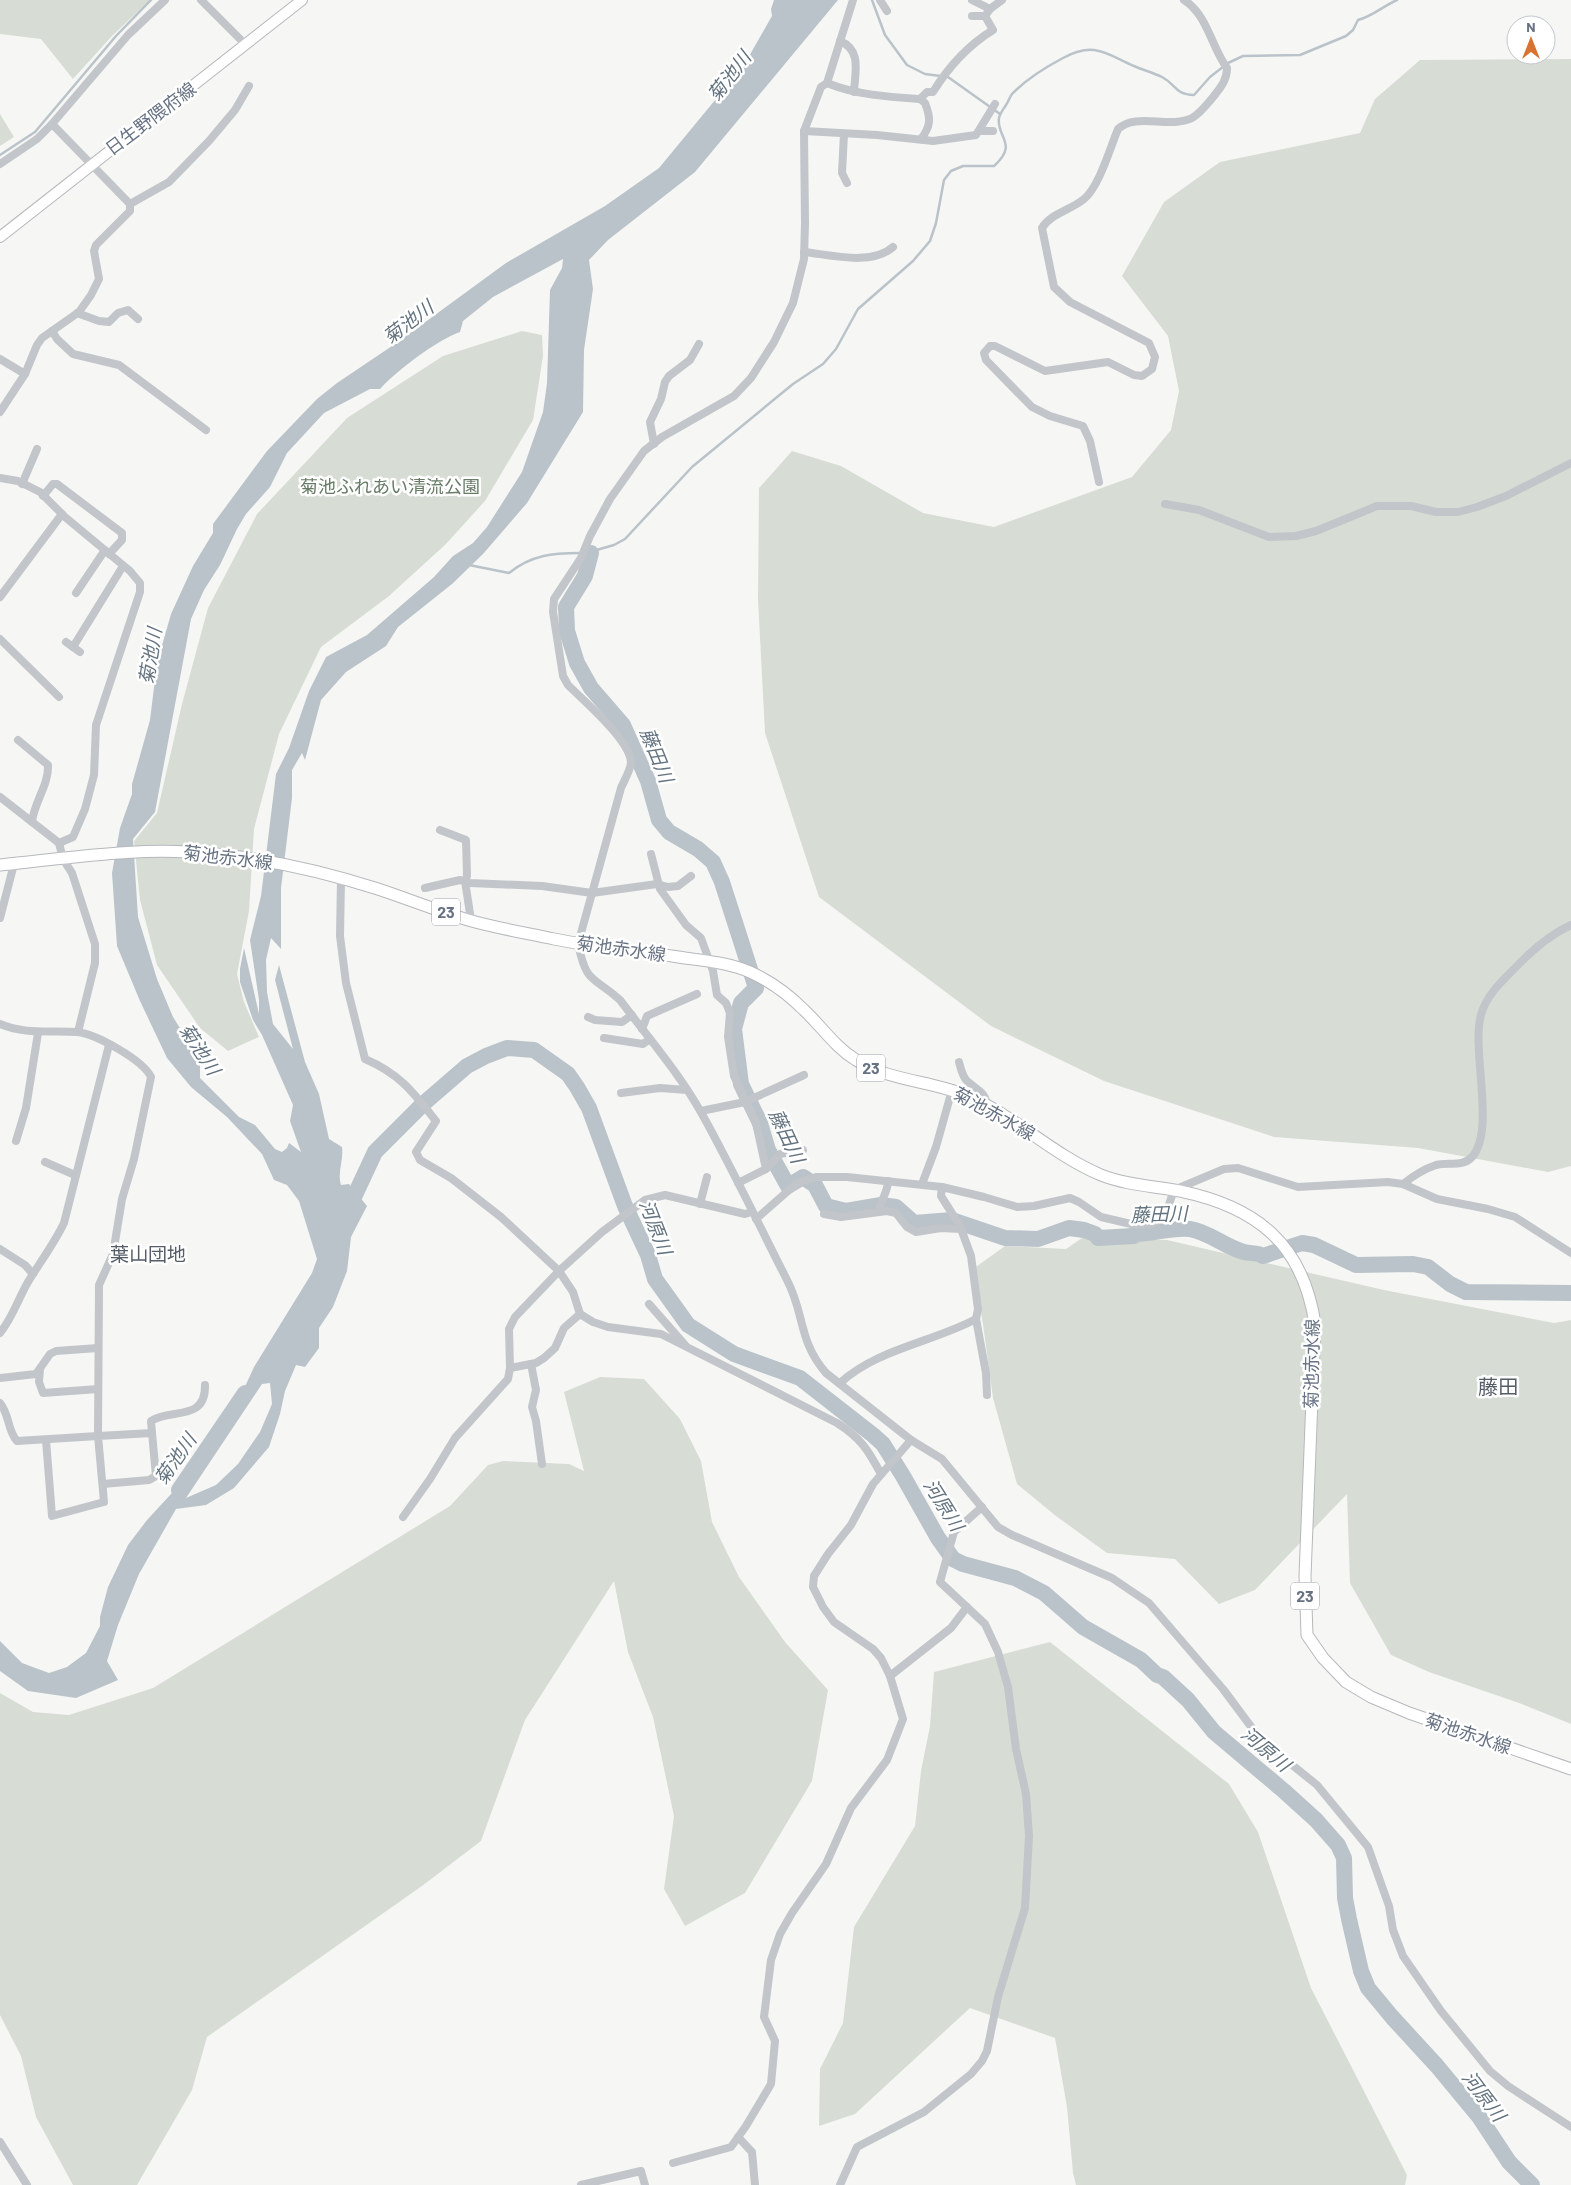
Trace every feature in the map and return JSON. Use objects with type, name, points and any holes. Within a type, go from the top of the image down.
[{"type":"main road","name":"日生野隈府線","points":[[0,237],[302,0]]},
{"type":"main road","name":"菊池赤水線","points":[[0,866],[90,856],[170,852],[216,854],[316,872],[471,920],[578,944],[710,962],[738,968],[768,981],[804,1010],[828,1038],[863,1065],[884,1073],[952,1090],[987,1106],[1058,1152],[1101,1174],[1144,1187],[1174,1190],[1206,1197],[1234,1207],[1255,1219],[1276,1236],[1293,1260],[1306,1283],[1315,1324],[1305,1576],[1307,1635],[1323,1658],[1346,1682],[1371,1697],[1409,1713],[1571,1769]]},
{"type":"street","points":[[0,164],[37,139],[128,35],[165,0]]},
{"type":"street","points":[[201,0],[246,45]]},
{"type":"street","points":[[853,0],[827,83],[821,87],[804,131],[804,252],[793,303],[774,342],[751,378],[734,396],[644,451],[610,500],[590,536],[581,558],[554,599],[553,612],[563,676],[568,684],[621,740],[628,751],[631,763],[621,788],[578,944],[582,966],[596,983],[610,990],[620,1000],[701,1111],[795,1294],[809,1350],[826,1372],[911,1440],[942,1459],[998,1527],[1012,1535],[1112,1578],[1150,1602],[1223,1689],[1261,1740],[1317,1785],[1368,1847],[1389,1906],[1393,1930],[1403,1956],[1441,2010],[1490,2071],[1508,2086],[1570,2125]]},
{"type":"street","points":[[880,0],[887,11]]},
{"type":"street","points":[[920,99],[927,92],[933,92],[945,72],[973,42],[995,33],[988,12],[972,0]]},
{"type":"street","points":[[972,16],[988,12],[1002,0]]},
{"type":"street","points":[[1099,482],[1090,440],[1083,426],[1050,416],[1032,407],[986,360],[984,353],[990,346],[995,346],[1045,371],[1108,362],[1134,375],[1142,376],[1152,369],[1155,357],[1149,343],[1070,302],[1054,287],[1042,228],[1049,220],[1086,198],[1094,185],[1118,129],[1123,124],[1137,121],[1178,122],[1194,117],[1224,84],[1227,68],[1218,54],[1204,22],[1184,0]]},
{"type":"street","points":[[840,41],[850,45],[856,55],[854,92]]},
{"type":"street","points":[[827,83],[843,90],[920,99],[925,102],[930,119],[929,126],[921,140]]},
{"type":"street","points":[[130,204],[169,182],[235,110],[249,86]]},
{"type":"street","points":[[804,131],[878,135],[933,141],[953,139],[976,135],[995,104]]},
{"type":"street","points":[[0,412],[25,374],[37,345],[42,338],[77,313],[91,295],[99,279],[94,251],[96,245],[130,210],[130,204],[52,124]]},
{"type":"street","points":[[980,131],[993,131]]},
{"type":"street","points":[[844,134],[842,173],[847,183]]},
{"type":"street","points":[[804,252],[864,259],[877,257],[893,247]]},
{"type":"street","points":[[77,313],[99,321],[109,322],[118,313],[128,310],[138,319]]},
{"type":"street","points":[[52,331],[68,350],[119,365],[206,430]]},
{"type":"street","points":[[654,444],[650,422],[661,399],[665,382],[669,376],[690,360],[699,344]]},
{"type":"street","points":[[0,359],[25,374]]},
{"type":"street","points":[[22,484],[37,449]]},
{"type":"street","points":[[1165,504],[1199,510],[1269,537],[1296,536],[1316,531],[1377,506],[1411,506],[1436,512],[1458,512],[1477,507],[1506,496],[1571,463]]},
{"type":"street","points":[[0,478],[22,484],[43,496],[140,583],[140,592],[96,725],[94,775],[86,809],[73,838],[59,844]]},
{"type":"street","points":[[43,496],[53,484],[57,484],[122,533],[122,540],[107,552],[76,593]]},
{"type":"street","points":[[0,597],[62,514]]},
{"type":"street","points":[[73,647],[123,566]]},
{"type":"street","points":[[0,639],[59,697]]},
{"type":"street","points":[[18,740],[48,765],[48,774],[34,811],[32,822]]},
{"type":"street","points":[[0,797],[59,844],[63,859],[72,873],[95,944],[95,963],[78,1032]]},
{"type":"street","points":[[440,830],[466,840],[467,876],[465,881],[471,920]]},
{"type":"street","points":[[651,854],[657,884],[686,925],[701,938],[710,962],[717,995],[726,1003],[730,1013],[728,1037],[734,1076],[756,1123],[766,1169]]},
{"type":"street","points":[[0,918],[14,864]]},
{"type":"street","points":[[426,888],[460,880],[542,886],[592,893],[657,884],[668,887],[678,886],[691,876]]},
{"type":"street","points":[[341,879],[341,945],[346,983],[365,1059],[384,1067],[407,1086],[436,1121],[416,1152],[420,1160],[451,1178],[501,1217],[559,1271],[573,1292],[580,1314],[593,1322],[608,1327],[661,1334],[797,1402],[855,1434],[871,1454],[881,1474]]},
{"type":"street","points":[[1404,1184],[1416,1174],[1437,1165],[1465,1163],[1473,1157],[1479,1144],[1482,1119],[1482,1077],[1477,1034],[1481,1013],[1495,988],[1525,957],[1541,944],[1571,925]]},
{"type":"street","points":[[642,1029],[647,1016],[697,994]]},
{"type":"street","points":[[588,1017],[595,1020],[622,1022],[632,1015]]},
{"type":"street","points":[[0,1024],[38,1033],[78,1032],[98,1039],[128,1054],[148,1070],[151,1078],[134,1159],[122,1200],[113,1254],[99,1285],[98,1436],[104,1502],[52,1516],[46,1440]]},
{"type":"street","points":[[16,1141],[26,1108],[38,1033]]},
{"type":"street","points":[[604,1038],[643,1044],[650,1039]]},
{"type":"street","points":[[0,1333],[15,1311],[33,1274],[53,1245],[64,1223],[109,1045]]},
{"type":"street","points":[[959,1062],[966,1080],[979,1088],[986,1097],[987,1106]]},
{"type":"street","points":[[701,1111],[745,1102],[804,1075]]},
{"type":"street","points":[[621,1093],[660,1088],[687,1090]]},
{"type":"street","points":[[922,1184],[936,1147],[952,1090]]},
{"type":"street","points":[[738,1183],[766,1169],[780,1154],[803,1150]]},
{"type":"street","points":[[45,1162],[75,1175]]},
{"type":"street","points":[[403,1517],[430,1479],[455,1438],[508,1380],[510,1368],[509,1329],[515,1317],[559,1271],[602,1232],[645,1200],[665,1195],[754,1215],[796,1183],[816,1177],[847,1177],[942,1187],[1017,1207],[1034,1206],[1070,1198],[1102,1217],[1131,1224],[1150,1225],[1165,1216],[1174,1190],[1224,1169],[1238,1168],[1298,1187],[1388,1182],[1404,1184],[1437,1199],[1488,1208],[1515,1217],[1571,1253]]},
{"type":"street","points":[[700,1204],[707,1177]]},
{"type":"street","points":[[879,1211],[881,1198],[888,1188],[888,1181]]},
{"type":"street","points":[[942,1187],[941,1196],[961,1229],[971,1256],[978,1309],[976,1319],[986,1373],[986,1395]]},
{"type":"street","points":[[824,1214],[841,1217],[879,1211],[896,1213],[908,1227],[916,1232],[941,1228],[961,1229]]},
{"type":"street","points":[[0,1249],[25,1265],[33,1274]]},
{"type":"street","points":[[649,1304],[684,1342],[686,1347]]},
{"type":"street","points":[[510,1368],[536,1363],[554,1348],[564,1328],[580,1314]]},
{"type":"street","points":[[840,1383],[848,1376],[885,1355],[959,1329],[976,1319]]},
{"type":"street","points":[[0,1378],[36,1374],[50,1354],[56,1351],[98,1348]]},
{"type":"street","points":[[531,1364],[536,1390],[532,1407],[542,1464]]},
{"type":"street","points":[[40,1369],[39,1382],[44,1393],[98,1388]]},
{"type":"street","points":[[103,1484],[150,1480],[156,1476],[151,1421],[159,1416],[188,1413],[198,1405],[206,1394],[205,1385]]},
{"type":"street","points":[[0,1403],[5,1409],[10,1434],[17,1441],[152,1432]]},
{"type":"street","points":[[673,2163],[731,2147],[771,2084],[775,2041],[764,2017],[771,1960],[780,1934],[792,1913],[826,1864],[851,1808],[887,1760],[903,1719],[890,1676],[881,1658],[873,1649],[834,1622],[823,1608],[813,1587],[814,1576],[828,1554],[851,1525],[873,1484],[911,1440]]},
{"type":"street","points":[[840,2185],[857,2147],[924,2112],[971,2074],[982,2061],[987,2051],[998,1997],[1025,1908],[1028,1836],[1026,1794],[1016,1749],[1008,1687],[998,1652],[985,1624],[940,1582],[954,1532],[982,1507]]},
{"type":"street","points":[[890,1676],[951,1628],[967,1607]]},
{"type":"street","points":[[738,2137],[752,2152],[755,2185]]},
{"type":"street","points":[[0,2142],[27,2185]]},
{"type":"street","points":[[581,2185],[642,2171],[645,2185]]},
{"type":"green space","points":[[0,0],[150,0],[112,36],[73,79],[41,39],[0,34]]},
{"type":"green space","points":[[1506,59],[1506,65],[1556,65],[1556,59],[1571,59],[1571,1166],[1548,1172],[1418,1148],[1274,1137],[1104,1081],[991,1026],[819,897],[765,733],[758,599],[759,488],[792,451],[841,466],[923,513],[994,527],[1132,477],[1171,430],[1179,391],[1168,336],[1122,276],[1164,202],[1220,162],[1360,133],[1375,99],[1420,60]]},
{"type":"green space","points":[[0,114],[14,137],[0,146]]},
{"type":"green space","name":"菊池ふれあい清流公園","points":[[522,331],[542,335],[543,356],[533,420],[485,501],[446,544],[389,596],[321,647],[279,734],[254,829],[249,911],[237,974],[244,1002],[259,1037],[228,1051],[200,1028],[157,965],[140,900],[134,841],[157,813],[182,704],[208,608],[257,514],[347,418],[443,356]]},
{"type":"green space","points":[[1082,1238],[1167,1240],[1384,1290],[1554,1323],[1571,1320],[1571,1724],[1519,1703],[1429,1672],[1391,1655],[1350,1583],[1347,1494],[1255,1590],[1219,1604],[1175,1559],[1107,1553],[1056,1516],[1017,1484],[993,1398],[973,1269],[1005,1246],[1066,1249]]},
{"type":"green space","points":[[600,1377],[644,1379],[680,1419],[701,1461],[712,1522],[739,1577],[785,1642],[828,1690],[812,1781],[745,1893],[685,1926],[664,1889],[674,1816],[653,1717],[628,1652],[614,1581],[525,1720],[481,1841],[422,1886],[207,2037],[192,2090],[137,2185],[73,2185],[36,2117],[21,2056],[0,2015],[0,1693],[33,1712],[69,1715],[153,1688],[450,1506],[488,1465],[503,1461],[569,1464],[584,1471],[564,1392]]},
{"type":"green space","points":[[1050,1642],[1229,1784],[1258,1832],[1311,1988],[1407,2175],[1405,2185],[1076,2185],[1073,2173],[1067,2107],[1055,2038],[970,2008],[855,2114],[819,2126],[820,2069],[843,2023],[854,1927],[915,1826],[921,1771],[930,1726],[934,1672]]},
{"type":"shaded area","points":[[774,0],[838,0],[695,172],[608,240],[589,260],[593,289],[584,350],[583,412],[527,503],[483,554],[452,584],[398,627],[386,646],[346,672],[321,700],[305,760],[302,753],[292,770],[292,798],[281,888],[281,949],[271,938],[266,960],[267,992],[273,1024],[293,1049],[275,980],[279,965],[305,1062],[319,1094],[329,1139],[342,1147],[341,1185],[349,1184],[367,1206],[351,1237],[347,1271],[333,1307],[319,1328],[319,1348],[305,1367],[296,1365],[285,1391],[280,1414],[269,1447],[234,1488],[206,1505],[176,1509],[139,1574],[118,1625],[107,1661],[118,1680],[76,1698],[28,1691],[0,1671],[0,1641],[22,1663],[49,1673],[67,1667],[86,1653],[100,1626],[100,1617],[108,1587],[128,1545],[147,1520],[220,1441],[254,1367],[312,1273],[317,1259],[299,1201],[287,1185],[274,1180],[262,1154],[227,1117],[191,1087],[167,1058],[117,946],[112,873],[120,828],[132,794],[132,784],[150,720],[157,663],[171,614],[193,566],[213,533],[213,524],[267,451],[317,399],[506,263],[605,206],[659,168],[744,65],[772,16],[771,9]],"holes":[[[563,259],[562,268],[550,290],[547,383],[543,412],[522,472],[487,527],[473,543],[453,556],[434,577],[367,635],[326,657],[309,691],[289,748],[276,774],[261,896],[250,940],[259,1000],[259,1014],[244,948],[240,969],[240,982],[253,1020],[262,1035],[293,1105],[290,1121],[301,1152],[289,1143],[282,1152],[275,1149],[255,1125],[239,1117],[200,1078],[200,1060],[173,1017],[157,979],[138,917],[133,839],[155,812],[191,619],[204,590],[220,565],[246,514],[270,487],[287,453],[324,413],[370,389],[380,389],[417,357],[460,332],[463,321],[493,297]],[[270,1383],[272,1404],[260,1432],[238,1464],[216,1485],[186,1498],[262,1384]]]},
{"type":"waterway","points":[[0,155],[35,132],[116,36],[151,0]]},
{"type":"waterway","points":[[872,0],[885,35],[907,65],[925,74],[948,77],[1000,114]]},
{"type":"waterway","points":[[586,553],[614,545],[625,539],[692,467],[793,384],[823,364],[836,349],[858,309],[913,261],[930,241],[936,223],[944,180],[951,171],[963,166],[994,166],[1001,158],[1006,146],[999,125],[1000,115],[1013,93],[1037,73],[1074,53],[1084,50],[1100,51],[1167,80],[1183,93],[1194,95],[1210,77],[1228,63],[1243,56],[1300,55],[1346,36],[1353,30],[1358,20],[1397,0]]},
{"type":"waterway","points":[[469,565],[509,573],[526,562],[543,556],[580,553]]},
{"type":"waterway","name":"藤田川","points":[[591,553],[585,576],[566,607],[567,631],[577,663],[591,688],[623,725],[648,781],[659,820],[669,832],[698,849],[713,862],[722,882],[756,988],[741,1003],[734,1029],[741,1084],[760,1123],[768,1150],[788,1186],[803,1177],[815,1185],[826,1206],[846,1211],[881,1205],[896,1207],[914,1223],[952,1220],[1005,1238],[1038,1239],[1069,1228],[1084,1230],[1095,1234],[1098,1238],[1134,1236],[1135,1234],[1190,1229],[1204,1233],[1237,1250],[1263,1256],[1302,1243],[1314,1245],[1356,1265],[1413,1264],[1428,1267],[1450,1284],[1466,1292],[1571,1293]]},
{"type":"waterway","name":"河原川","points":[[347,1212],[375,1152],[423,1104],[467,1066],[507,1048],[534,1050],[568,1074],[589,1108],[625,1206],[648,1255],[655,1279],[688,1325],[734,1354],[800,1378],[873,1435],[883,1444],[938,1538],[953,1559],[963,1564],[1015,1578],[1044,1593],[1083,1627],[1141,1660],[1188,1700],[1214,1732],[1316,1820],[1338,1845],[1344,1858],[1345,1898],[1349,1919],[1361,1971],[1368,1988],[1437,2066],[1480,2118],[1509,2162],[1532,2185]]},
{"type":"waterway","name":"菊池川","points":[[179,1490],[245,1393]]},
{"type":"district","name":"葉山団地","points":[[148,1254]]},
{"type":"district","name":"藤田","points":[[1498,1387]]}]
